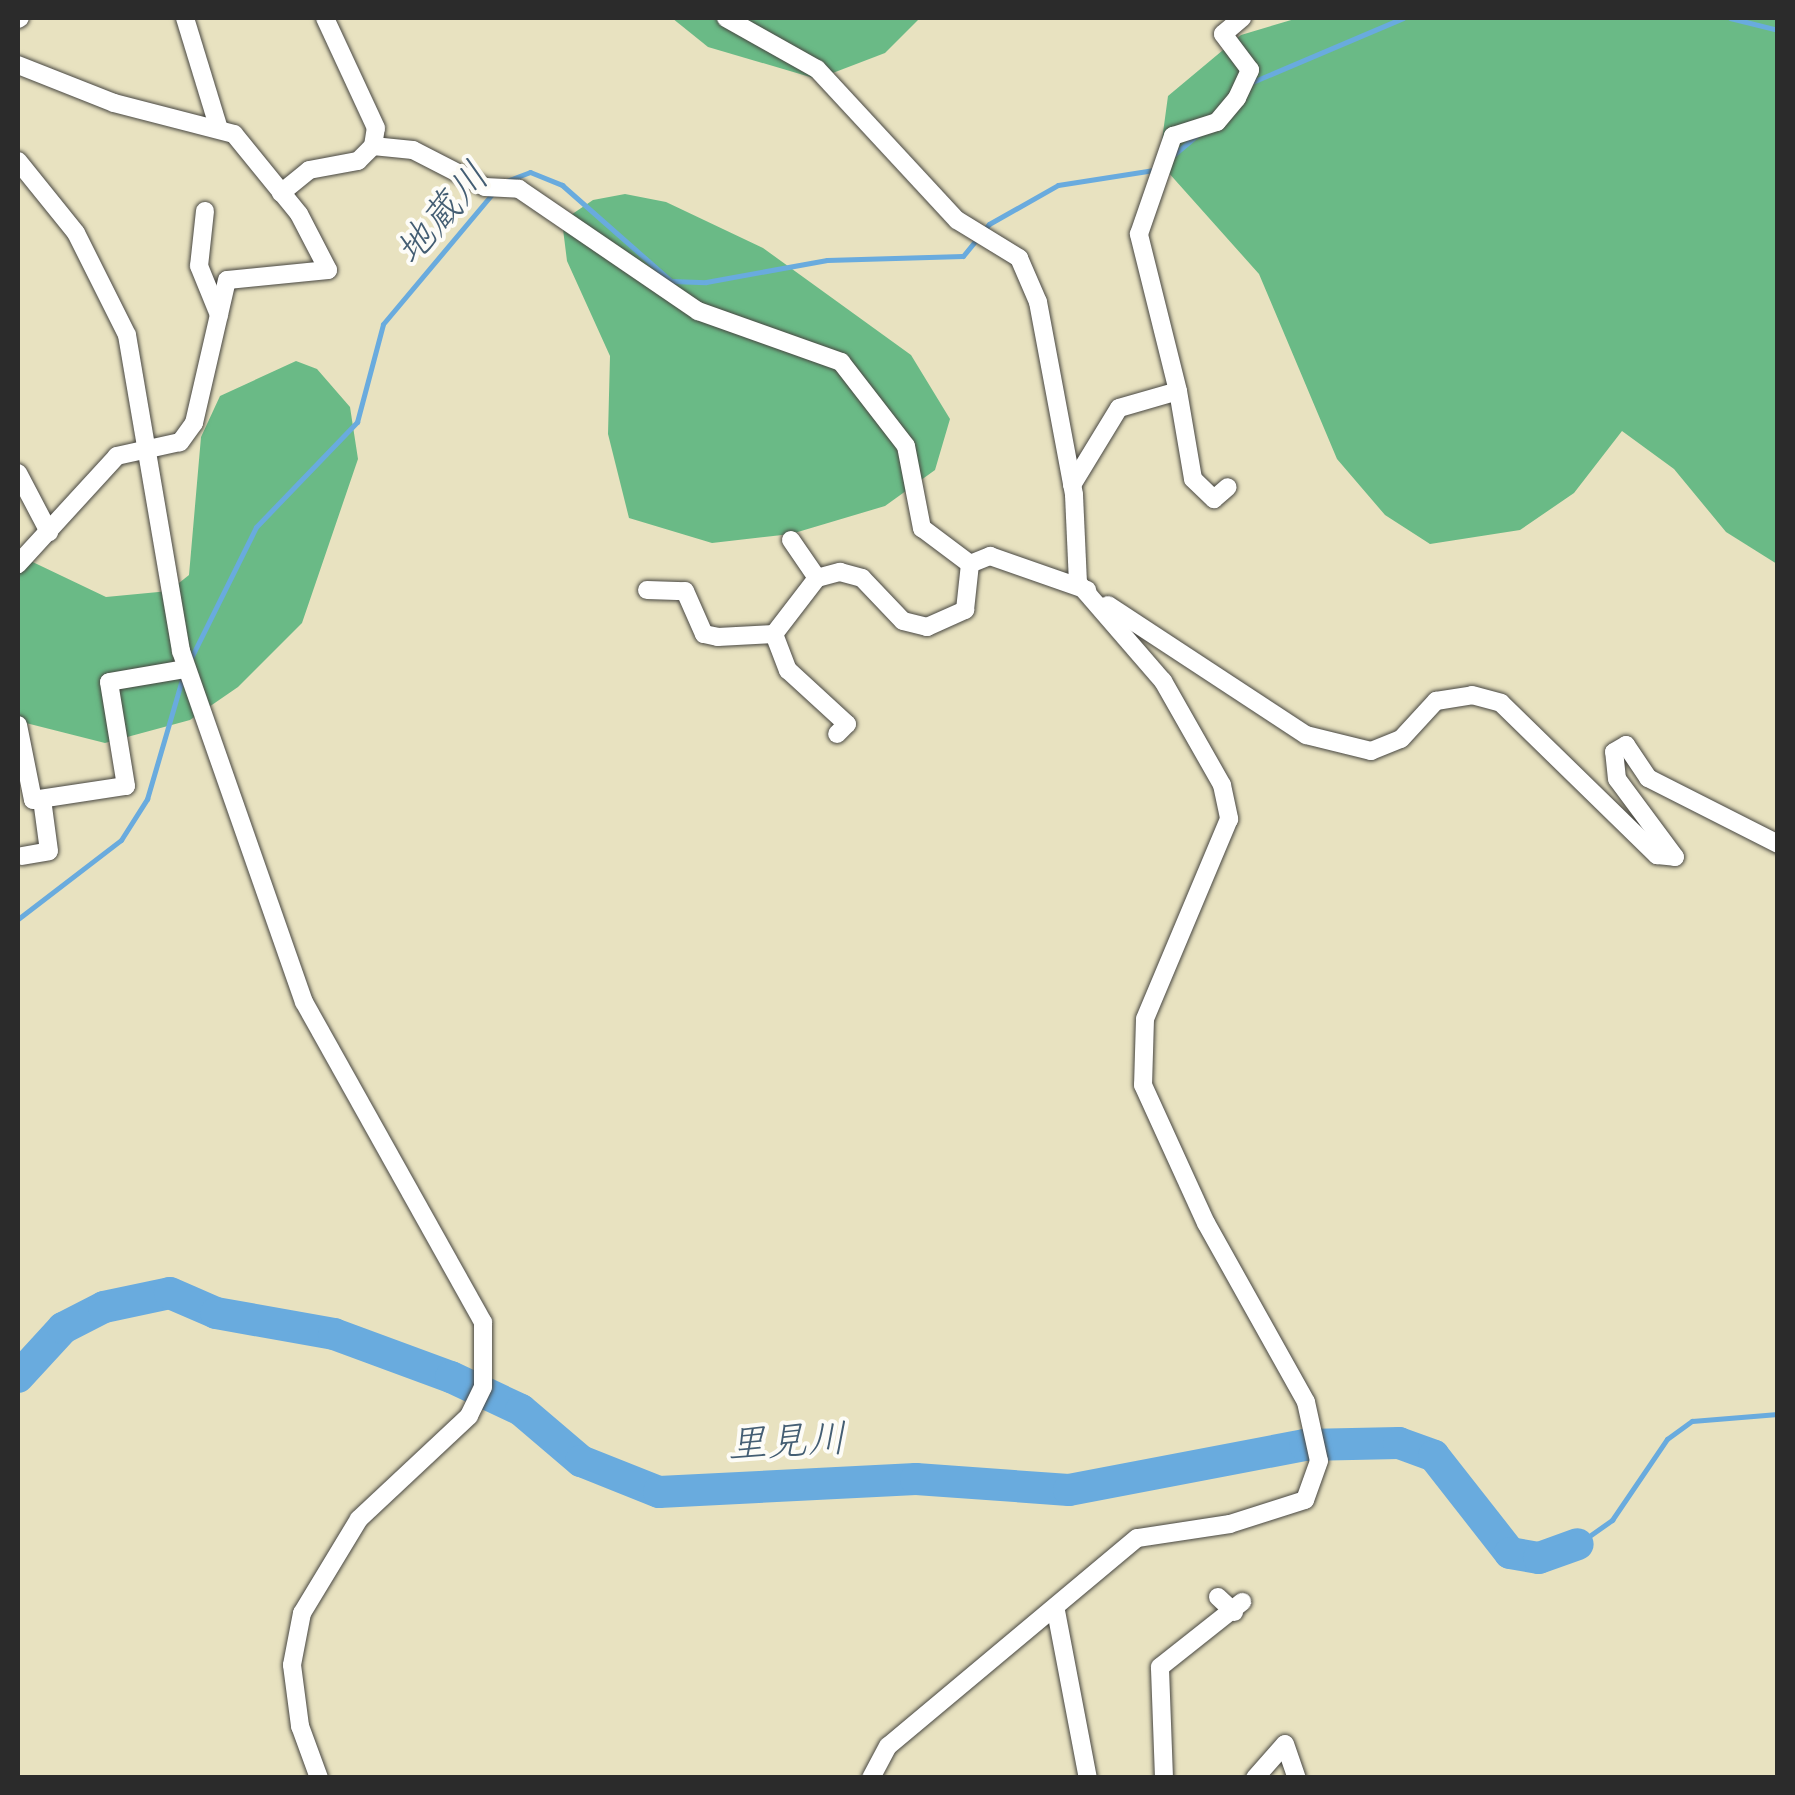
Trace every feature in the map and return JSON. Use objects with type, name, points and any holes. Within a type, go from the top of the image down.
[{"type":"street","points":[[18,564],[117,456],[180,442],[194,424],[227,280],[328,270],[281,193],[218,126],[185,18]]},
{"type":"street","points":[[281,193],[309,170],[358,161],[373,146],[376,128],[324,18]]},
{"type":"street","points":[[726,18],[816,69],[957,220],[1019,258],[1038,302],[1072,485],[1078,584],[1151,664],[1222,785],[1229,819],[1145,1019],[1138,1062],[1206,1223],[1306,1402],[1320,1462],[1305,1500],[1230,1524],[1138,1538],[1056,1611],[888,1746],[871,1778]]},
{"type":"street","points":[[1228,487],[1214,499],[1193,479],[1178,391],[1140,234],[1173,136],[1217,122],[1237,98],[1250,70],[1224,34],[1242,18]]},
{"type":"street","points":[[18,64],[114,103],[218,126]]},
{"type":"street","points":[[373,146],[414,150],[485,187],[519,189],[698,311],[841,362],[906,446],[922,528],[970,564]]},
{"type":"street","points":[[18,161],[100,272],[127,335],[186,669],[304,1002],[464,1280],[485,1354],[483,1387],[469,1416],[359,1519],[302,1613],[292,1665],[300,1726],[320,1778]]},
{"type":"street","points":[[205,211],[198,266],[219,315]]},
{"type":"street","points":[[1072,485],[1118,408],[1178,391]]},
{"type":"street","points":[[18,473],[49,532]]},
{"type":"street","points":[[791,540],[817,578]]},
{"type":"street","points":[[970,564],[990,556],[1078,584],[1306,735],[1372,751],[1400,739],[1436,702],[1472,695],[1500,703],[1658,856],[1675,857],[1617,779],[1614,752],[1626,744],[1648,778],[1778,844]]},
{"type":"street","points":[[817,578],[862,578],[903,621],[926,627],[965,610],[970,564]]},
{"type":"street","points":[[774,634],[817,578]]},
{"type":"street","points":[[646,590],[685,590],[704,634],[774,634]]},
{"type":"street","points":[[774,634],[788,670],[846,724],[837,734]]},
{"type":"street","points":[[18,725],[21,756],[33,800],[126,786],[109,682],[186,669]]},
{"type":"street","points":[[22,856],[49,850],[42,799]]},
{"type":"street","points":[[1164,1778],[1160,1667],[1238,1607],[1218,1597]]},
{"type":"street","points":[[1056,1611],[1088,1778]]},
{"type":"street","points":[[1255,1778],[1285,1744],[1297,1778]]},
{"type":"green space","points":[[672,18],[920,18],[885,53],[817,79],[708,47]]},
{"type":"green space","points":[[1298,18],[1777,18],[1777,564],[1726,532],[1674,469],[1622,431],[1574,493],[1520,530],[1430,544],[1385,515],[1337,459],[1259,274],[1159,162],[1168,96],[1241,35]]},
{"type":"green space","points":[[625,194],[666,202],[763,248],[911,355],[950,419],[935,470],[885,506],[791,534],[712,543],[629,518],[608,434],[610,356],[567,261],[562,221],[593,200]]},
{"type":"green space","points":[[296,361],[317,369],[350,407],[358,459],[302,623],[238,687],[190,720],[105,743],[18,721],[18,555],[106,597],[169,591],[189,575],[201,437],[220,396]]},
{"type":"waterway","name":"地蔵川","points":[[1250,83],[1403,18]]},
{"type":"waterway","name":"地蔵川","points":[[1730,18],[1778,30]]},
{"type":"waterway","name":"地蔵川","points":[[1171,157],[1201,132]]},
{"type":"waterway","name":"地蔵川","points":[[504,182],[530,172],[562,185],[671,281],[706,282],[827,260],[963,256],[989,224],[1058,185],[1154,170]]},
{"type":"waterway","name":"地蔵川","points":[[189,662],[256,527],[357,422],[383,324],[493,193]]},
{"type":"waterway","name":"地蔵川","points":[[18,919],[121,840],[147,799],[183,676]]},
{"type":"waterway","name":"里見川","points":[[18,1377],[63,1328],[104,1307],[170,1293],[216,1313],[334,1334],[451,1377],[521,1410],[581,1461],[659,1492],[916,1479],[1069,1490],[1305,1445],[1399,1443],[1434,1456],[1510,1553],[1539,1558],[1578,1544]]},
{"type":"waterway","points":[[1578,1544],[1612,1520],[1667,1439],[1692,1421],[1778,1414]]}]
